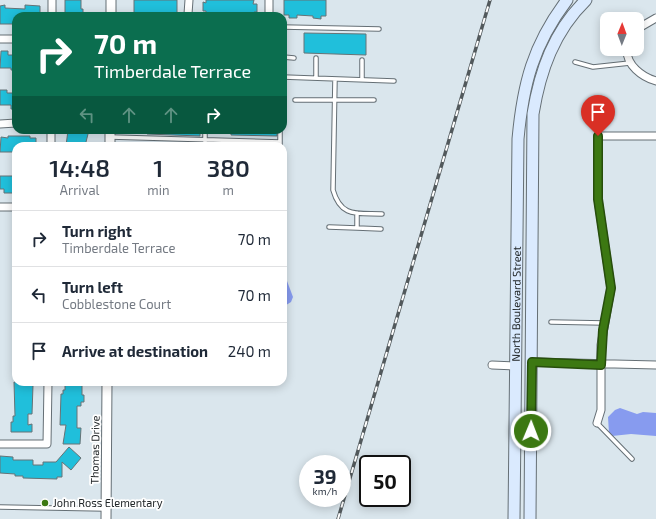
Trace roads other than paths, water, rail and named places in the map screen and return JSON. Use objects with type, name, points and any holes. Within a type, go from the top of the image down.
[{"type":"main road","name":"North Boulevard Street","points":[[514,519],[518,139],[524,89],[531,63],[544,36],[567,0]]},
{"type":"main road","name":"North Boulevard Street","points":[[530,519],[532,362],[531,137],[533,114],[537,91],[547,58],[568,20],[586,0]]},
{"type":"main road","points":[[516,366],[532,362]]},
{"type":"street","points":[[52,0],[52,12]]},
{"type":"street","points":[[111,0],[111,12]]},
{"type":"street","points":[[188,0],[188,12]]},
{"type":"street","points":[[269,0],[269,12]]},
{"type":"street","points":[[644,24],[656,18]]},
{"type":"street","points":[[0,39],[12,39]]},
{"type":"street","points":[[628,56],[634,68],[646,78],[656,81]]},
{"type":"street","points":[[0,124],[12,123]]},
{"type":"street","points":[[597,423],[601,410],[601,345],[611,288],[598,199],[598,136],[656,136]]},
{"type":"street","points":[[0,207],[12,207]]},
{"type":"street","points":[[532,362],[601,365],[656,365]]},
{"type":"street","points":[[492,366],[516,366]]},
{"type":"street","points":[[0,444],[47,444],[48,386]]},
{"type":"street","name":"Thomas Drive","points":[[106,519],[107,386]]},
{"type":"lane","points":[[287,27],[379,29]]},
{"type":"lane","points":[[287,57],[294,58]]},
{"type":"lane","points":[[316,58],[316,78]]},
{"type":"lane","points":[[362,60],[362,80]]},
{"type":"lane","points":[[575,62],[593,67],[632,63]]},
{"type":"lane","points":[[287,77],[394,81]]},
{"type":"lane","points":[[335,79],[333,190],[340,208],[345,211],[382,214]]},
{"type":"lane","points":[[295,100],[374,100]]},
{"type":"lane","points":[[205,134],[205,140]]},
{"type":"lane","points":[[110,138],[242,142]]},
{"type":"lane","points":[[357,213],[357,228]]},
{"type":"lane","points":[[329,227],[381,229]]},
{"type":"lane","points":[[551,322],[604,323]]},
{"type":"lane","points":[[597,423],[632,459]]},
{"type":"lane","points":[[1,507],[106,509]]},
{"type":"water","points":[[287,281],[293,297],[291,302],[287,304]]},
{"type":"water","points":[[620,408],[637,414],[643,412],[656,413],[656,436],[631,434],[612,436],[609,433],[608,417],[615,410]]},
{"type":"railway","points":[[338,519],[490,0]]},
{"type":"place","name":"John Ross Elementary","points":[[45,503]]}]
